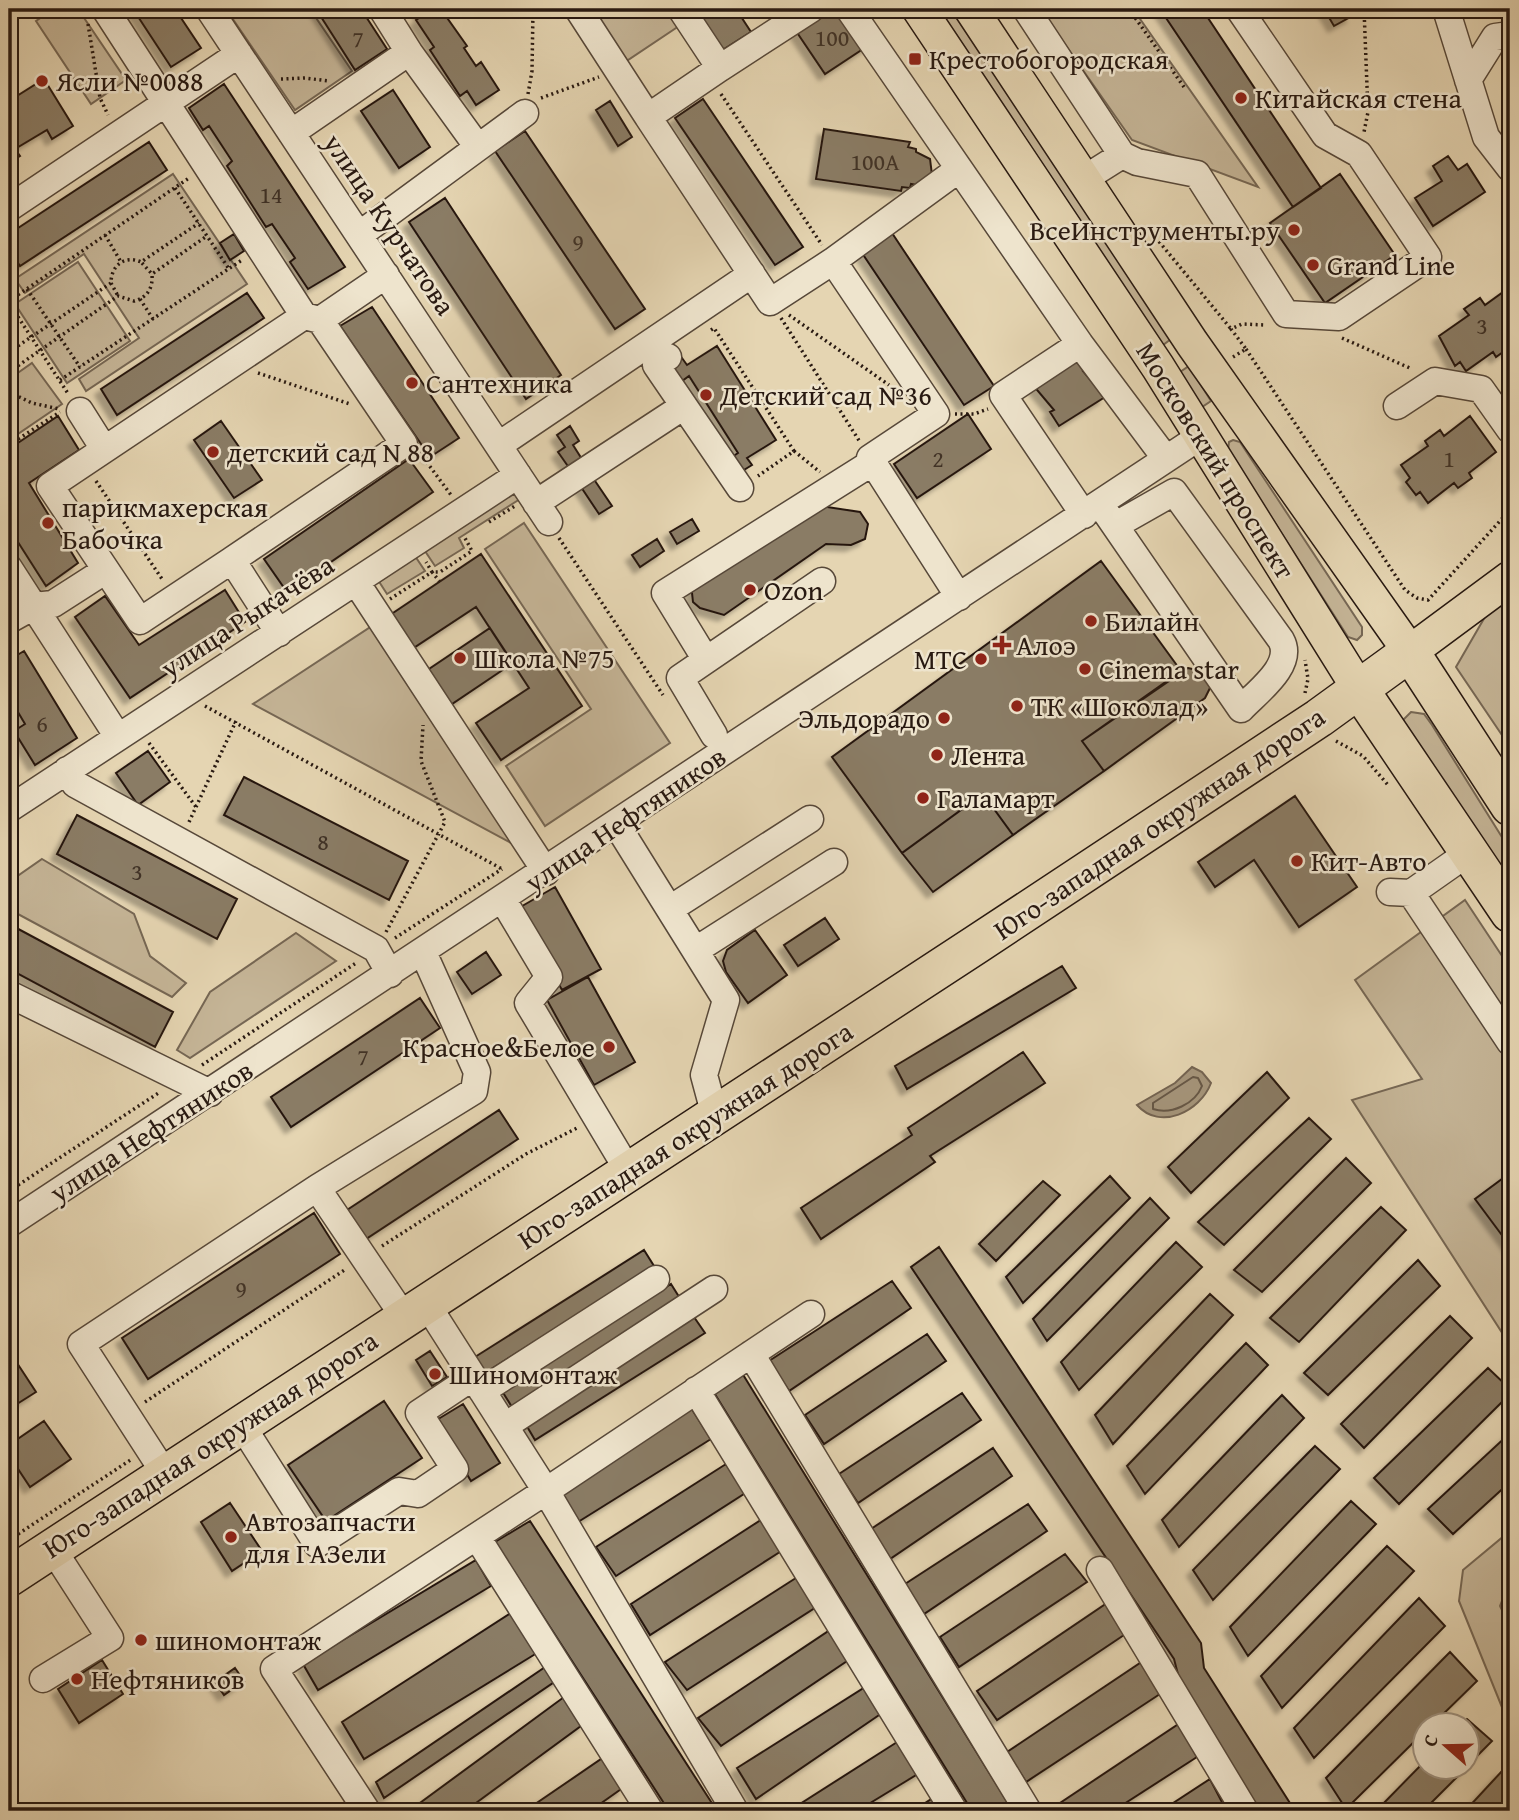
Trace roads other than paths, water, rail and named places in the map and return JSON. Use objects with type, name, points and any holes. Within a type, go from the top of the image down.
[{"type":"highway","name":"Юго-западная окружная дорога","points":[[9,1577],[52,1548],[157,1461],[241,1424],[715,1116],[1359,689],[1410,652]]},
{"type":"highway","name":"Московский проспект","points":[[1410,652],[1510,806]]},
{"type":"highway","name":"Московский проспект","points":[[1359,689],[1510,913]]},
{"type":"main road","name":"Московский проспект","points":[[919,9],[1158,367],[1359,689]]},
{"type":"main road","name":"Московский проспект","points":[[971,9],[1192,343],[1410,652]]},
{"type":"main road","points":[[1158,367],[1192,343]]},
{"type":"main road","name":"улица Нефтяников","points":[[1201,436],[1239,411]]},
{"type":"main road","points":[[1410,652],[1510,578]]},
{"type":"street","name":"улица Курчатова","points":[[209,9],[534,499]]},
{"type":"street","points":[[382,9],[477,146]]},
{"type":"street","points":[[578,9],[770,302],[833,261],[959,169]]},
{"type":"street","points":[[681,9],[715,72]]},
{"type":"street","points":[[648,117],[810,9]]},
{"type":"street","points":[[849,9],[1080,344],[1166,459]]},
{"type":"street","points":[[1026,9],[1122,155],[1137,162],[1197,174],[1286,314],[1339,317],[1428,257],[1359,154],[1325,135],[1239,9]]},
{"type":"street","points":[[1446,9],[1486,137],[1510,168]]},
{"type":"street","points":[[97,12],[165,104],[259,249],[312,318],[404,443],[141,621],[50,486],[214,376],[312,318],[386,275]]},
{"type":"street","points":[[1468,79],[1494,37],[1510,35]]},
{"type":"street","points":[[291,133],[410,52]]},
{"type":"street","points":[[9,208],[239,54]]},
{"type":"street","points":[[359,234],[525,113]]},
{"type":"street","points":[[1084,179],[1122,155]]},
{"type":"street","points":[[706,660],[665,593],[871,460],[936,414],[833,261]]},
{"type":"street","points":[[499,445],[752,274]]},
{"type":"street","points":[[1080,344],[1003,395],[1100,515],[1241,709],[1280,666],[1285,653],[1281,640],[1174,492],[1100,515]]},
{"type":"street","points":[[668,357],[656,365],[740,488]]},
{"type":"street","points":[[1397,406],[1435,381],[1481,389],[1510,430]]},
{"type":"street","name":"улица Рыкачёва","points":[[9,808],[356,582],[534,499],[684,406]]},
{"type":"street","points":[[80,411],[94,456]]},
{"type":"street","name":"улица Нефтяников","points":[[9,1224],[959,597],[1100,515],[1166,459],[1201,436]]},
{"type":"street","points":[[871,460],[959,597]]},
{"type":"street","points":[[232,560],[279,633]]},
{"type":"street","points":[[9,568],[126,732]]},
{"type":"street","points":[[9,620],[34,606],[52,604],[106,570]]},
{"type":"street","points":[[715,735],[680,678],[822,581]]},
{"type":"street","points":[[356,582],[546,872]]},
{"type":"street","points":[[67,770],[75,783],[376,949],[390,974]]},
{"type":"street","points":[[670,909],[810,819]]},
{"type":"street","points":[[617,825],[726,1000],[704,1074],[715,1116]]},
{"type":"street","points":[[1468,853],[1400,892],[1510,1042]]},
{"type":"street","points":[[696,950],[834,862]]},
{"type":"street","points":[[498,903],[549,977],[528,1003],[628,1172]]},
{"type":"street","points":[[157,1461],[81,1344],[317,1188],[474,1091],[477,1072],[423,952]]},
{"type":"street","points":[[9,994],[210,1093]]},
{"type":"street","points":[[317,1188],[478,1384],[546,1491],[735,1811]]},
{"type":"street","points":[[241,1424],[317,1544],[399,1491],[418,1494],[455,1469],[419,1412],[478,1384],[656,1279]]},
{"type":"street","points":[[505,1426],[714,1289]]},
{"type":"street","points":[[367,1811],[274,1668],[477,1537],[811,1314]]},
{"type":"street","points":[[751,1354],[1028,1811]]},
{"type":"street","points":[[696,1391],[954,1811]]},
{"type":"street","points":[[477,1537],[650,1811]]},
{"type":"street","points":[[43,1678],[110,1638],[52,1548]]},
{"type":"street","points":[[1100,1570],[1245,1811]]},
{"type":"water","points":[[1192,1067],[1202,1072],[1211,1083],[1206,1093],[1189,1110],[1178,1115],[1157,1117],[1146,1113],[1137,1105],[1175,1083]]},
{"type":"place","name":"Крестобогородская","points":[[915,59]]},
{"type":"place","name":"Ясли №0088","points":[[42,81]]},
{"type":"place","name":"Китайская стена","points":[[1241,98]]},
{"type":"place","name":"ВсеИнструменты.ру","points":[[1294,230]]},
{"type":"place","name":"Grand Line","points":[[1313,265]]},
{"type":"place","name":"Сантехника","points":[[412,383]]},
{"type":"place","name":"Детский сад №36","points":[[706,395]]},
{"type":"place","name":"детский сад N 88","points":[[213,452]]},
{"type":"place","name":"парикмахерская Бабочка","points":[[48,523]]},
{"type":"place","name":"Ozon","points":[[750,590]]},
{"type":"place","name":"Билайн","points":[[1091,621]]},
{"type":"place","name":"Алоэ","points":[[1002,645]]},
{"type":"place","name":"Школа №75","points":[[460,658]]},
{"type":"place","name":"МТС","points":[[981,659]]},
{"type":"place","name":"Cinema star","points":[[1085,669]]},
{"type":"place","name":"ТК «Шоколад»","points":[[1017,706]]},
{"type":"place","name":"Эльдорадо","points":[[944,718]]},
{"type":"place","name":"Лента","points":[[937,755]]},
{"type":"place","name":"Галамарт","points":[[923,798]]},
{"type":"place","name":"Кит-Авто","points":[[1297,861]]},
{"type":"place","name":"Красное&Белое","points":[[609,1047]]},
{"type":"place","name":"Шиномонтаж","points":[[435,1374]]},
{"type":"place","name":"Автозапчасти для ГАЗели","points":[[231,1537]]},
{"type":"place","name":"шиномонтаж","points":[[141,1640]]},
{"type":"place","name":"Нефтяников","points":[[77,1679]]}]
